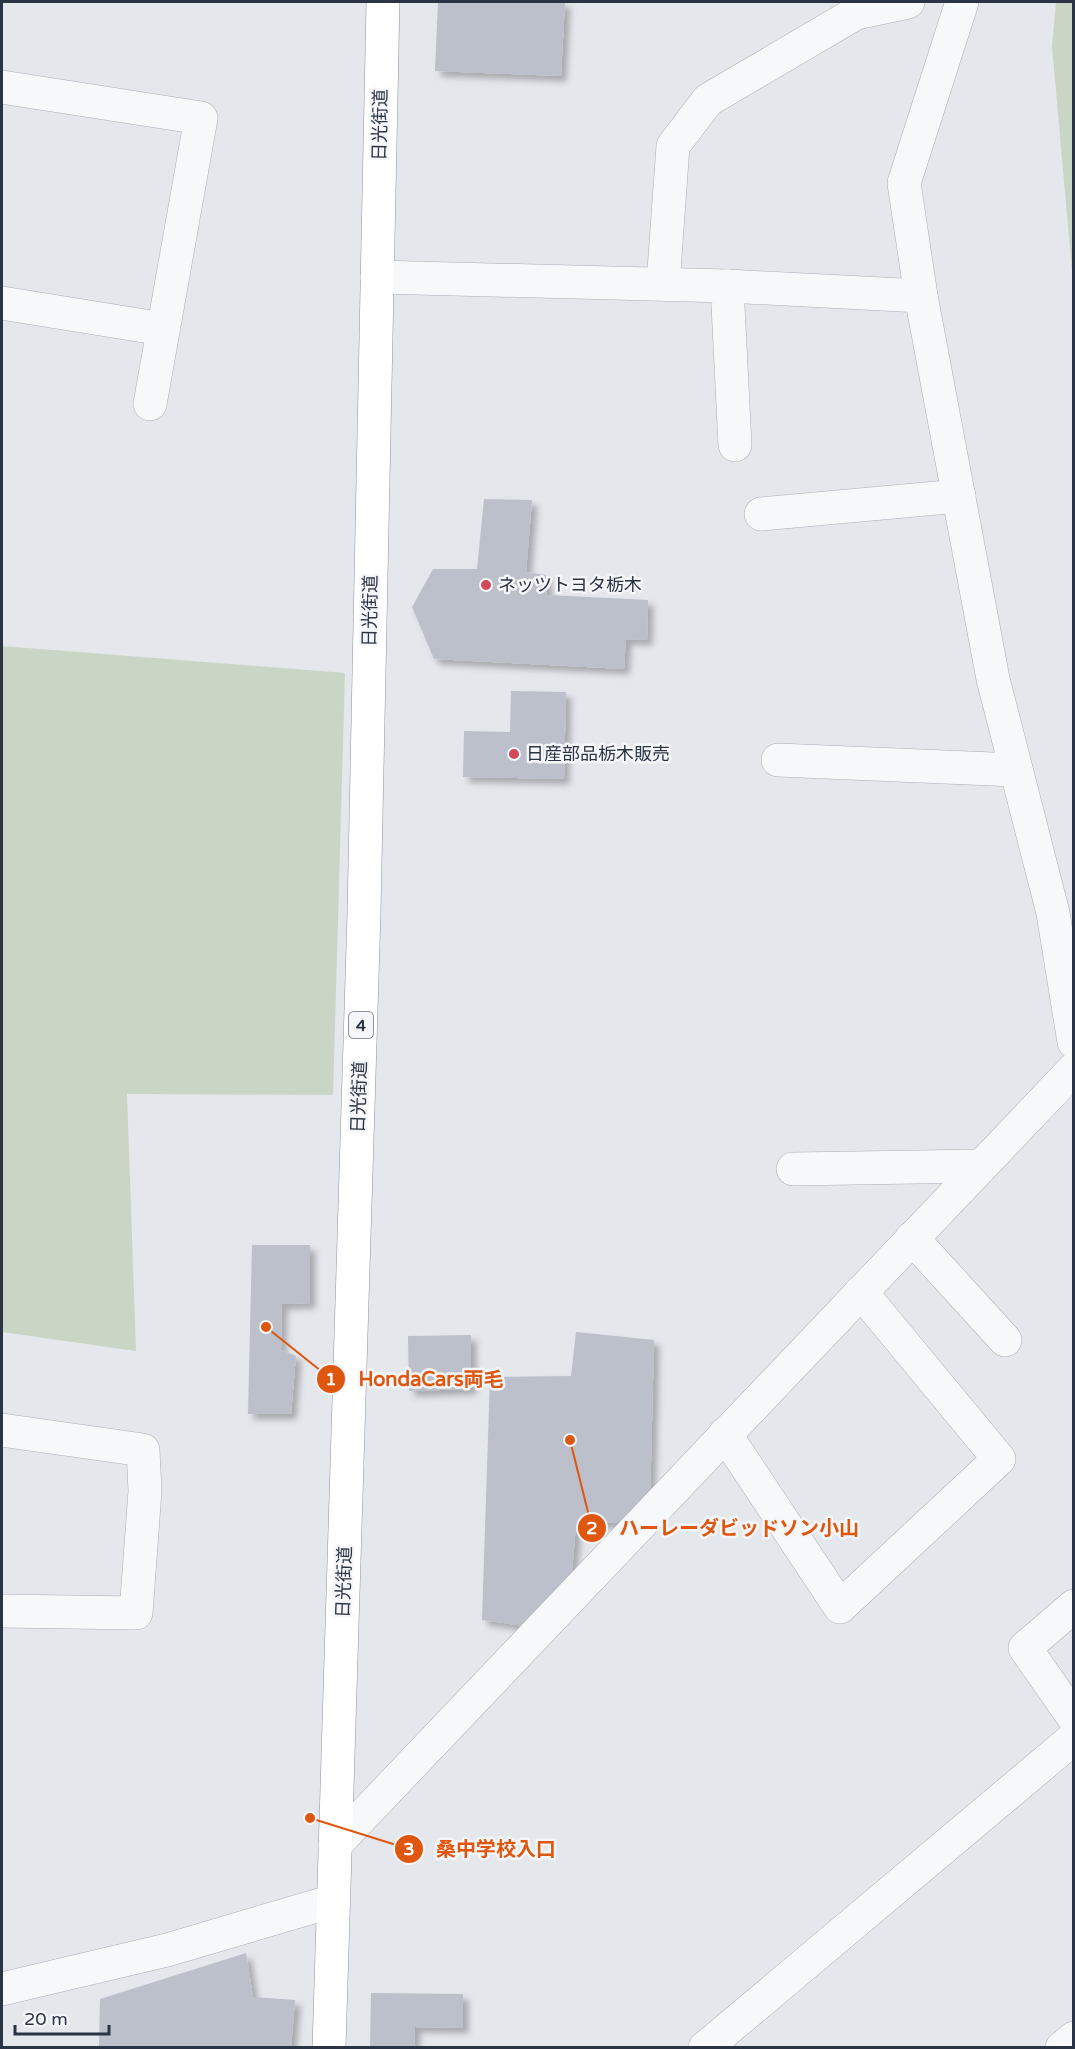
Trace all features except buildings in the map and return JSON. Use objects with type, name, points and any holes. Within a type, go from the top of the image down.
[{"type":"highway","name":"日光街道","points":[[329,2048],[362,960],[383,2]]},
{"type":"street","points":[[663,284],[673,146],[708,100],[852,7],[909,2]]},
{"type":"street","points":[[962,2],[904,183],[921,296],[993,679],[1053,913],[1074,1042]]},
{"type":"street","points":[[2,87],[201,118],[150,404]]},
{"type":"street","points":[[377,277],[727,286],[921,296]]},
{"type":"street","points":[[727,286],[735,445]]},
{"type":"street","points":[[2,303],[163,329]]},
{"type":"street","points":[[760,514],[959,496]]},
{"type":"street","points":[[778,760],[1016,770]]},
{"type":"street","points":[[335,1845],[1074,1069]]},
{"type":"street","points":[[793,1169],[980,1166]]},
{"type":"street","points":[[912,1238],[1005,1340]]},
{"type":"street","points":[[725,1434],[840,1607],[999,1459],[861,1292]]},
{"type":"street","points":[[2,1430],[142,1450],[145,1491],[136,1613],[2,1611]]},
{"type":"street","points":[[1074,1606],[1025,1648],[1074,1718]]},
{"type":"street","points":[[705,2048],[1074,1738]]},
{"type":"street","points":[[2,1989],[167,1950],[333,1901]]},
{"type":"street","points":[[1062,2048],[1074,2038]]},
{"type":"green space","points":[[1056,2],[1073,2],[1073,282],[1052,46]]},
{"type":"green space","points":[[2,646],[345,673],[333,1095],[127,1094],[136,1351],[2,1332]]},
{"type":"place","name":"ネッツトヨタ栃木","points":[[486,585]]},
{"type":"place","name":"日産部品栃木販売","points":[[514,754]]},
{"type":"place","name":"HondaCars両毛","points":[[266,1327]]},
{"type":"place","name":"ハーレーダビッドソン小山","points":[[570,1440]]},
{"type":"place","name":"桑中学校入口","points":[[310,1818]]}]
